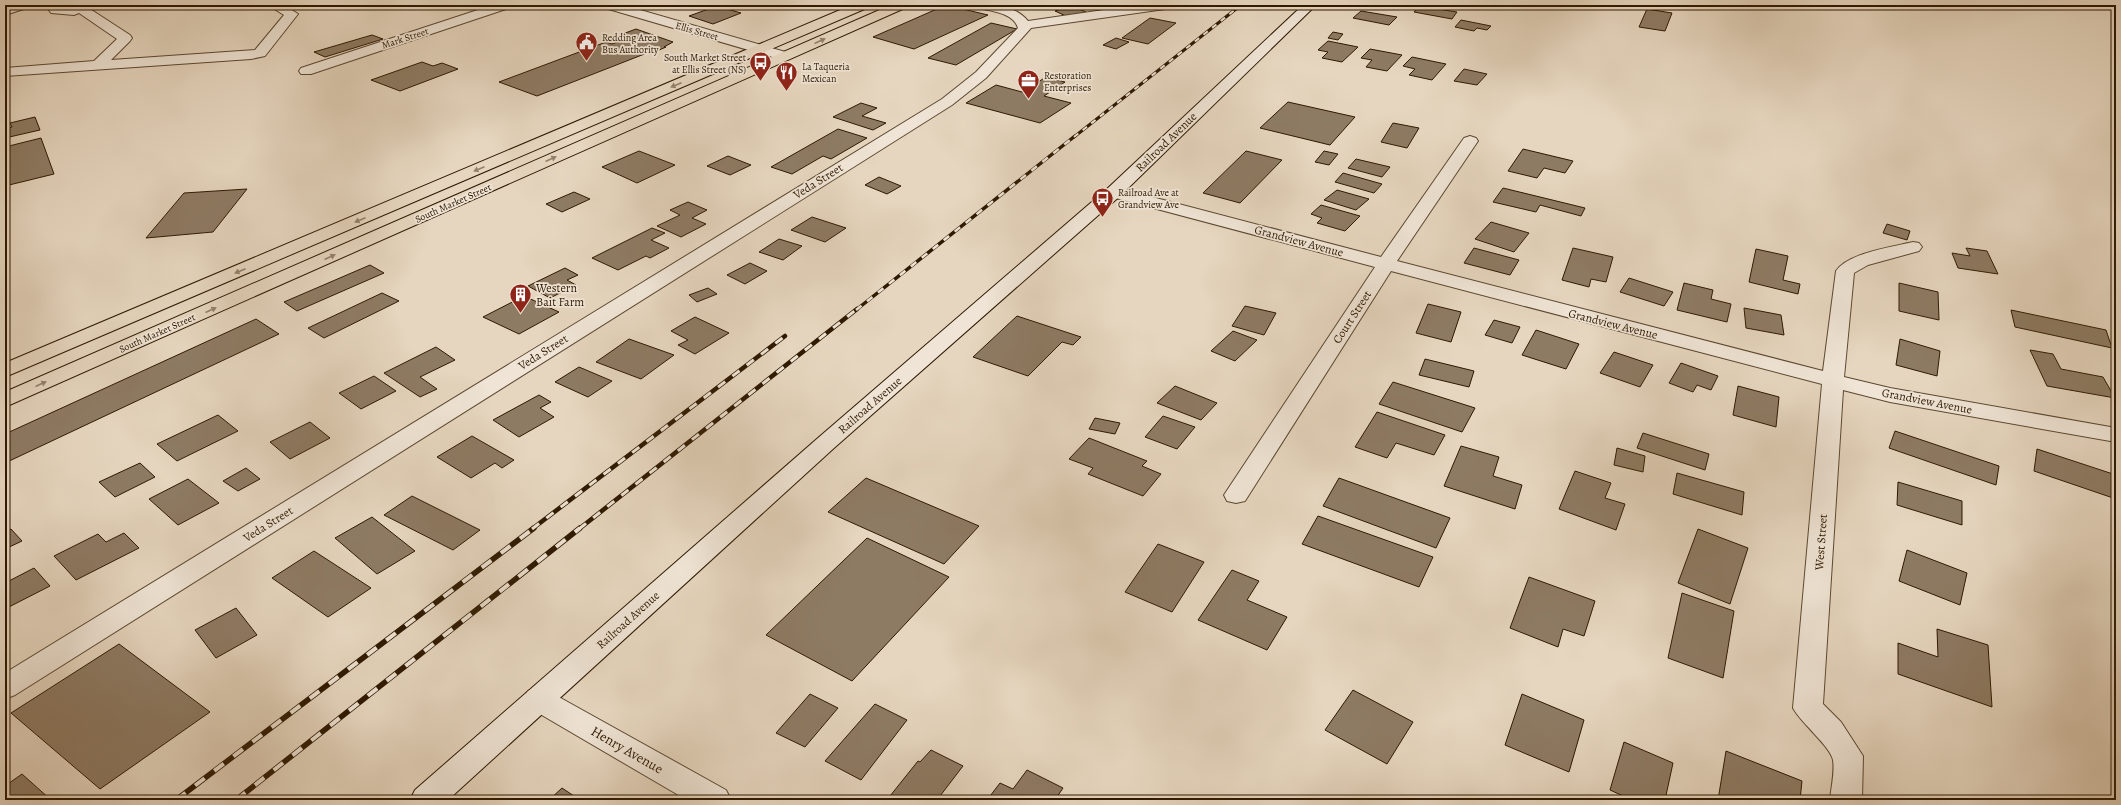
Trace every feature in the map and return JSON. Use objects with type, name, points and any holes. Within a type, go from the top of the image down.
[{"type":"main road","name":"South Market Street","points":[[5,372],[863,5]]},
{"type":"main road","name":"South Market Street","points":[[5,400],[901,5]]},
{"type":"main road","points":[[504,159],[532,168]]},
{"type":"street","points":[[5,11],[23,5]]},
{"type":"street","points":[[60,5],[55,10],[68,12],[86,7],[125,38],[98,65]]},
{"type":"street","points":[[5,72],[251,55],[260,53],[292,14],[274,5]]},
{"type":"street","name":"Mark Street","points":[[306,71],[505,5]]},
{"type":"street","name":"Ellis Street","points":[[609,5],[784,56]]},
{"type":"street","points":[[982,5],[1011,14],[1024,25],[1165,5]]},
{"type":"street","name":"Railroad Avenue","points":[[426,800],[826,443],[1114,192],[1310,5]]},
{"type":"street","name":"Veda Street","points":[[5,687],[947,102],[981,75],[1014,42],[1025,29],[1024,25]]},
{"type":"street","name":"Court Street","points":[[1236,495],[1386,264],[1470,141]]},
{"type":"street","name":"Grandview Avenue","points":[[1114,192],[1833,381],[1931,403],[2116,435]]},
{"type":"street","name":"West Street","points":[[1846,800],[1848,756],[1830,731],[1808,708],[1833,381],[1846,271],[1861,261],[1913,246]]},
{"type":"street","name":"Henry Avenue","points":[[538,699],[715,800]]},
{"type":"building","points":[[946,5],[988,15],[914,49],[873,37]]},
{"type":"building","points":[[1071,5],[1086,12],[1068,17],[1055,11],[1061,9],[1053,6]]},
{"type":"building","points":[[717,6],[741,13],[713,24],[689,16]]},
{"type":"building","points":[[1419,6],[1457,12],[1452,19],[1414,12]]},
{"type":"building","points":[[1647,9],[1672,13],[1665,31],[1639,27]]},
{"type":"building","points":[[1361,11],[1397,17],[1389,25],[1353,18]]},
{"type":"building","points":[[1150,18],[1176,23],[1148,44],[1122,38]]},
{"type":"building","points":[[1461,20],[1491,26],[1487,30],[1477,28],[1474,31],[1455,27]]},
{"type":"building","points":[[991,23],[1017,29],[956,65],[928,58]]},
{"type":"building","name":"Redding Area Bus Authority","points":[[636,29],[673,42],[650,54],[647,53],[537,96],[499,82],[606,42],[612,44],[628,38],[620,35]]},
{"type":"building","points":[[1333,32],[1343,34],[1338,40],[1328,38]]},
{"type":"building","points":[[372,35],[383,39],[325,57],[314,52]]},
{"type":"building","points":[[1116,38],[1129,42],[1116,49],[1103,45]]},
{"type":"building","points":[[1328,41],[1358,47],[1342,62],[1322,58],[1328,52],[1318,50]]},
{"type":"building","points":[[1370,49],[1402,55],[1387,71],[1366,67],[1372,60],[1361,58]]},
{"type":"building","points":[[1412,57],[1446,64],[1432,80],[1409,75],[1415,69],[1403,66]]},
{"type":"building","points":[[422,62],[433,66],[442,63],[458,69],[400,91],[371,80]]},
{"type":"building","points":[[1464,69],[1487,74],[1477,85],[1454,81]]},
{"type":"building","points":[[1046,77],[1065,82],[1044,96],[1071,103],[1040,123],[966,103],[996,85],[1022,92]]},
{"type":"building","points":[[1288,102],[1355,117],[1330,145],[1260,128]]},
{"type":"building","points":[[861,103],[877,108],[862,116],[886,123],[873,130],[833,117]]},
{"type":"building","points":[[35,117],[40,130],[5,138],[5,129],[12,127],[10,123]]},
{"type":"building","points":[[1393,123],[1419,128],[1407,148],[1381,142]]},
{"type":"building","points":[[838,129],[867,138],[831,159],[823,156],[792,174],[771,167]]},
{"type":"building","points":[[41,138],[54,174],[5,186],[5,147]]},
{"type":"building","points":[[1523,149],[1573,161],[1565,173],[1544,168],[1537,178],[1508,171]]},
{"type":"building","points":[[639,151],[675,165],[637,183],[602,167]]},
{"type":"building","points":[[1246,151],[1282,160],[1240,203],[1203,193]]},
{"type":"building","points":[[1324,151],[1338,154],[1329,165],[1315,162]]},
{"type":"building","points":[[728,156],[751,165],[730,175],[707,166]]},
{"type":"building","points":[[1356,159],[1390,167],[1382,177],[1348,168]]},
{"type":"building","points":[[1343,173],[1382,184],[1374,193],[1335,182]]},
{"type":"building","points":[[879,177],[901,186],[887,194],[865,185]]},
{"type":"building","points":[[1503,188],[1585,208],[1581,216],[1540,205],[1536,212],[1493,202]]},
{"type":"building","points":[[247,189],[213,232],[146,238],[184,193]]},
{"type":"building","points":[[1337,190],[1369,199],[1356,210],[1324,200]]},
{"type":"building","points":[[574,192],[590,199],[562,212],[546,204]]},
{"type":"building","points":[[688,202],[707,210],[692,218],[706,224],[681,237],[657,226],[680,215],[670,210]]},
{"type":"building","points":[[1321,205],[1360,216],[1345,231],[1317,223],[1322,218],[1311,214]]},
{"type":"building","points":[[812,217],[846,228],[825,242],[791,230]]},
{"type":"building","points":[[1491,222],[1529,233],[1514,252],[1475,239]]},
{"type":"building","points":[[1887,224],[1910,231],[1907,240],[1883,233]]},
{"type":"building","points":[[652,228],[665,233],[651,240],[669,248],[650,258],[646,256],[618,270],[592,258]]},
{"type":"building","points":[[779,239],[802,246],[783,260],[759,252]]},
{"type":"building","points":[[1474,248],[1519,260],[1510,275],[1464,263]]},
{"type":"building","points":[[1573,248],[1613,257],[1606,282],[1591,279],[1589,287],[1562,280]]},
{"type":"building","points":[[1966,248],[1987,251],[1998,274],[1958,268],[1952,253],[1970,256]]},
{"type":"building","points":[[1756,249],[1788,256],[1783,280],[1800,284],[1798,294],[1749,282]]},
{"type":"building","points":[[750,263],[767,271],[745,284],[727,275]]},
{"type":"building","points":[[370,265],[384,273],[297,311],[284,302]]},
{"type":"building","points":[[565,268],[578,275],[567,280],[576,285],[550,298],[528,286]]},
{"type":"building","points":[[1629,278],[1673,292],[1664,306],[1620,292]]},
{"type":"building","points":[[1684,283],[1713,290],[1711,299],[1731,304],[1727,322],[1677,310]]},
{"type":"building","points":[[1899,283],[1938,292],[1939,320],[1899,311]]},
{"type":"building","points":[[708,288],[717,294],[697,302],[689,295]]},
{"type":"building","points":[[382,293],[399,301],[324,338],[308,328]]},
{"type":"building","name":"Western Bait Farm","points":[[524,296],[559,312],[519,334],[483,317]]},
{"type":"building","points":[[1428,304],[1461,312],[1451,342],[1416,333]]},
{"type":"building","points":[[1245,306],[1276,313],[1264,335],[1232,326]]},
{"type":"building","points":[[1744,308],[1781,315],[1784,335],[1746,328]]},
{"type":"building","points":[[2011,310],[2106,330],[2112,348],[2015,327]]},
{"type":"building","points":[[1017,316],[1081,337],[1073,345],[1062,342],[1028,376],[973,357]]},
{"type":"building","points":[[695,317],[729,333],[695,354],[678,345],[688,340],[671,331]]},
{"type":"building","points":[[256,319],[279,334],[5,463],[5,434]]},
{"type":"building","points":[[1494,320],[1520,327],[1512,343],[1485,335]]},
{"type":"building","points":[[1536,330],[1579,344],[1566,369],[1522,355]]},
{"type":"building","points":[[1233,331],[1257,340],[1235,361],[1211,351]]},
{"type":"building","points":[[629,339],[674,355],[641,379],[596,362]]},
{"type":"building","points":[[1900,339],[1940,351],[1937,376],[1896,365]]},
{"type":"building","points":[[436,347],[455,360],[420,377],[437,389],[420,397],[384,373]]},
{"type":"building","points":[[2030,350],[2053,354],[2061,369],[2103,377],[2115,398],[2047,386]]},
{"type":"building","points":[[1614,352],[1653,365],[1640,387],[1600,373]]},
{"type":"building","points":[[1425,359],[1474,371],[1469,387],[1419,375]]},
{"type":"building","points":[[1681,363],[1718,376],[1711,390],[1697,385],[1693,392],[1669,383]]},
{"type":"building","points":[[579,367],[612,381],[588,397],[555,382]]},
{"type":"building","points":[[374,376],[396,391],[361,409],[339,393]]},
{"type":"building","points":[[1393,382],[1475,408],[1462,432],[1379,404]]},
{"type":"building","points":[[1175,386],[1217,403],[1201,420],[1157,403]]},
{"type":"building","points":[[1738,386],[1779,397],[1776,427],[1733,415]]},
{"type":"building","points":[[539,395],[551,402],[540,408],[554,417],[519,437],[493,420]]},
{"type":"building","points":[[1377,412],[1445,435],[1434,455],[1396,443],[1387,458],[1355,447]]},
{"type":"building","points":[[218,415],[238,431],[177,461],[157,444]]},
{"type":"building","points":[[1163,416],[1195,427],[1177,449],[1145,437]]},
{"type":"building","points":[[1095,418],[1120,423],[1115,434],[1089,429]]},
{"type":"building","points":[[310,422],[330,438],[290,459],[270,442]]},
{"type":"building","points":[[1895,431],[1999,466],[1996,485],[1889,448]]},
{"type":"building","points":[[1643,433],[1709,454],[1705,470],[1637,448]]},
{"type":"building","points":[[472,436],[514,460],[502,468],[495,463],[471,478],[437,457]]},
{"type":"building","points":[[1089,438],[1147,461],[1142,466],[1161,474],[1143,496],[1088,474],[1093,468],[1069,459]]},
{"type":"building","points":[[1461,446],[1499,457],[1493,476],[1522,485],[1515,509],[1444,486]]},
{"type":"building","points":[[1617,448],[1645,456],[1643,472],[1614,465]]},
{"type":"building","points":[[2037,449],[2116,475],[2116,499],[2034,471]]},
{"type":"building","points":[[140,463],[155,477],[115,497],[99,482]]},
{"type":"building","points":[[246,468],[260,479],[238,491],[223,481]]},
{"type":"building","points":[[1575,471],[1611,483],[1605,498],[1625,504],[1616,530],[1559,509]]},
{"type":"building","points":[[1677,473],[1744,492],[1742,515],[1673,494]]},
{"type":"building","points":[[866,478],[979,526],[944,564],[828,512]]},
{"type":"building","points":[[1339,478],[1450,518],[1436,548],[1323,506]]},
{"type":"building","points":[[188,479],[219,503],[178,525],[149,499]]},
{"type":"building","points":[[1898,482],[1962,501],[1962,525],[1897,505]]},
{"type":"building","points":[[412,496],[480,530],[453,550],[384,515]]},
{"type":"building","points":[[1318,516],[1433,557],[1419,587],[1302,544]]},
{"type":"building","points":[[372,517],[415,551],[377,574],[335,538]]},
{"type":"building","points":[[11,529],[22,541],[5,549],[5,532]]},
{"type":"building","points":[[1698,529],[1748,548],[1730,604],[1678,583]]},
{"type":"building","points":[[124,533],[139,548],[76,580],[54,556],[98,534],[106,542]]},
{"type":"building","points":[[867,538],[949,577],[852,681],[766,635]]},
{"type":"building","points":[[1158,544],[1204,562],[1172,612],[1125,592]]},
{"type":"building","points":[[1907,550],[1967,573],[1960,605],[1899,581]]},
{"type":"building","points":[[314,551],[371,588],[328,617],[272,578]]},
{"type":"building","points":[[34,568],[50,586],[5,609],[5,579],[7,582]]},
{"type":"building","points":[[1232,570],[1259,581],[1247,600],[1287,617],[1267,650],[1198,620]]},
{"type":"building","points":[[1529,577],[1595,601],[1584,636],[1563,629],[1558,647],[1510,628]]},
{"type":"building","points":[[1682,593],[1734,611],[1723,678],[1668,658]]},
{"type":"building","points":[[236,608],[257,635],[216,658],[195,630]]},
{"type":"building","points":[[1937,629],[1988,645],[1992,707],[1898,674],[1898,643],[1938,657]]},
{"type":"building","points":[[119,644],[210,712],[100,789],[11,713]]},
{"type":"building","points":[[1353,690],[1413,722],[1387,764],[1325,730]]},
{"type":"building","points":[[810,694],[838,708],[805,747],[776,733]]},
{"type":"building","points":[[1522,694],[1584,720],[1569,772],[1505,745]]},
{"type":"building","points":[[875,704],[907,720],[861,780],[825,761]]},
{"type":"building","points":[[1624,742],[1673,763],[1665,800],[1632,800],[1610,790]]},
{"type":"building","points":[[931,750],[963,766],[937,800],[898,800],[890,796],[918,761],[920,762]]},
{"type":"building","points":[[1726,751],[1802,781],[1800,800],[1718,800]]},
{"type":"building","points":[[1027,770],[1063,788],[1055,800],[987,800],[1000,783],[1013,789]]},
{"type":"building","points":[[22,774],[51,800],[5,800],[5,786]]},
{"type":"building","points":[[562,788],[580,800],[549,800]]},
{"type":"railway","points":[[1074,137],[1241,5]]},
{"type":"railway","points":[[856,310],[1075,136]]},
{"type":"railway","points":[[579,529],[857,309]]},
{"type":"railway","points":[[532,529],[785,336]]},
{"type":"railway","points":[[176,800],[534,528]]},
{"type":"railway","points":[[236,800],[580,528]]},
{"type":"place","name":"Redding Area Bus Authority","points":[[586,62]]},
{"type":"place","name":"South Market Street at Ellis Street (NS)","points":[[761,82]]},
{"type":"place","name":"La Taqueria Mexican","points":[[787,92]]},
{"type":"place","name":"Restoration Enterprises","points":[[1028,100]]},
{"type":"place","name":"Railroad Ave at Grandview Ave","points":[[1102,218]]},
{"type":"place","name":"Western Bait Farm","points":[[521,314]]}]
